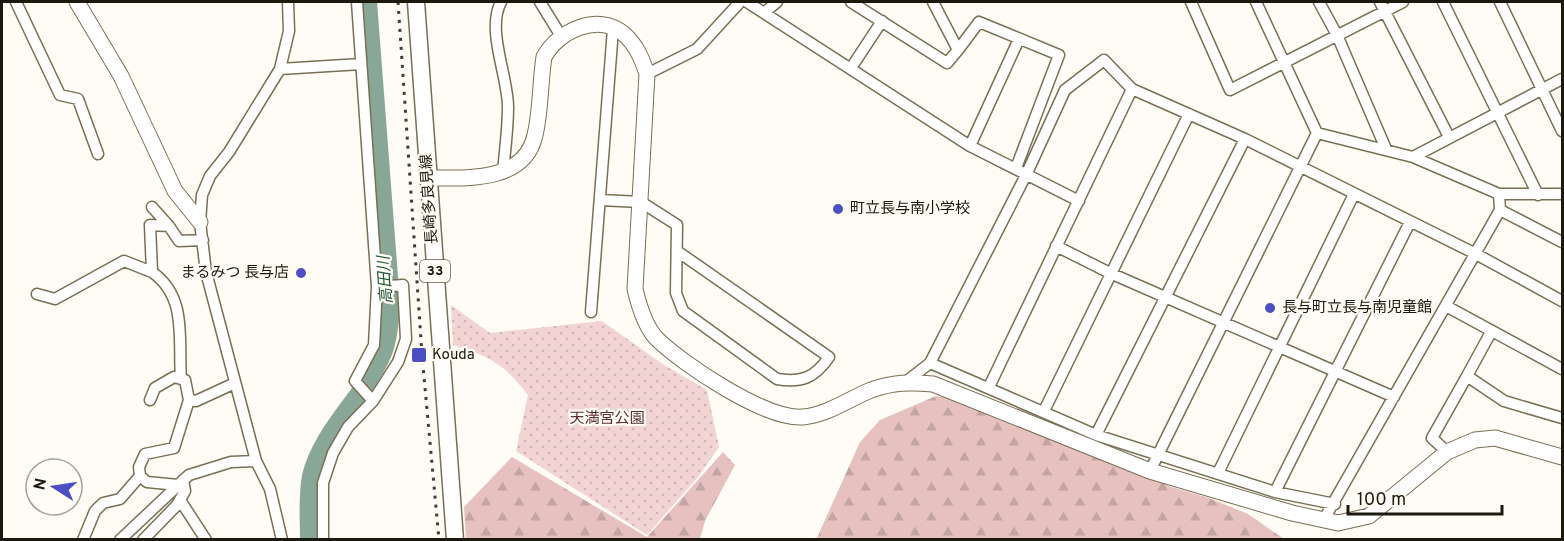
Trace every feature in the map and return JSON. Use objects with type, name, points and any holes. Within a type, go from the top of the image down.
[{"type":"main road","name":"長崎多良見線","points":[[416,2],[455,540]]},
{"type":"street","points":[[16,2],[60,95],[78,99],[99,154]]},
{"type":"street","points":[[77,2],[121,76],[175,191],[200,222]]},
{"type":"street","points":[[282,540],[270,489],[256,461],[206,272],[200,222],[202,195],[210,176],[229,152],[280,69],[290,31],[288,2]]},
{"type":"street","points":[[357,2],[377,287],[374,345],[355,381],[373,401]]},
{"type":"street","points":[[501,2],[497,10],[499,60],[508,104],[503,172]]},
{"type":"street","points":[[540,2],[561,36]]},
{"type":"street","points":[[647,74],[698,49],[740,2]]},
{"type":"street","points":[[747,2],[970,146],[1079,201]]},
{"type":"street","points":[[765,12],[777,2]]},
{"type":"street","points":[[851,2],[947,63],[979,22],[1059,55],[1016,168]]},
{"type":"street","points":[[933,2],[958,50]]},
{"type":"street","points":[[1191,2],[1230,90],[1337,35],[1382,6],[1402,2]]},
{"type":"street","points":[[1256,2],[1317,133]]},
{"type":"street","points":[[1319,2],[1337,35],[1386,149]]},
{"type":"street","points":[[1443,2],[1538,195]]},
{"type":"street","points":[[1500,2],[1563,130]]},
{"type":"street","points":[[1382,6],[1449,137]]},
{"type":"street","points":[[851,68],[882,21]]},
{"type":"street","points":[[428,178],[482,178],[503,172],[524,156],[535,137],[544,57],[549,46],[575,28],[591,25],[613,29],[622,33],[639,51],[647,74],[636,289],[638,303],[657,338],[710,378],[765,411],[803,417],[870,391],[907,381],[933,384],[1150,471],[1323,521],[1350,522],[1369,516],[1447,452],[1475,440],[1495,438],[1563,457]]},
{"type":"street","points":[[591,312],[613,29]]},
{"type":"street","points":[[970,146],[1019,39]]},
{"type":"street","points":[[907,381],[930,363],[1027,173],[1065,90],[1104,60],[1132,89],[1245,139],[1476,254],[1563,301]]},
{"type":"street","points":[[280,69],[362,64]]},
{"type":"street","points":[[1413,157],[1563,79]]},
{"type":"street","points":[[989,387],[1132,89]]},
{"type":"street","points":[[1044,411],[1189,114]]},
{"type":"street","points":[[1317,133],[1413,157],[1499,194],[1563,194]]},
{"type":"street","points":[[1150,471],[1317,133]]},
{"type":"street","points":[[1096,435],[1245,139]]},
{"type":"street","points":[[1218,473],[1354,194]]},
{"type":"street","points":[[1323,521],[1335,504],[1500,210],[1499,194]]},
{"type":"street","points":[[600,200],[641,202],[677,225],[676,250],[676,293],[683,311],[777,379],[794,382],[820,372],[829,357],[676,250]]},
{"type":"street","points":[[152,207],[170,226],[179,241],[202,240]]},
{"type":"street","points":[[1500,210],[1563,242]]},
{"type":"street","points":[[1275,492],[1410,222]]},
{"type":"street","points":[[152,272],[150,225],[170,226]]},
{"type":"street","points":[[1056,246],[1110,273],[1394,397]]},
{"type":"street","points":[[37,294],[55,299],[124,261],[152,272],[167,284],[176,297],[179,315],[181,379]]},
{"type":"street","points":[[323,540],[323,483],[333,453],[348,427],[373,401],[398,362],[406,339],[403,285],[377,287]]},
{"type":"street","points":[[1446,306],[1491,333],[1563,369]]},
{"type":"street","points":[[1447,452],[1432,438],[1491,333]]},
{"type":"street","points":[[930,363],[1096,435],[1275,492],[1335,504]]},
{"type":"street","points":[[1467,376],[1504,401],[1563,418]]},
{"type":"street","points":[[150,400],[155,388],[164,382],[174,377],[185,380],[189,400],[174,448],[145,454],[139,467],[141,476],[147,482],[180,483]]},
{"type":"street","points":[[189,400],[204,398],[235,383]]},
{"type":"street","points":[[120,540],[189,475],[231,462],[256,461]]},
{"type":"street","points":[[83,540],[95,511],[103,503],[120,499],[141,476]]},
{"type":"street","points":[[143,540],[180,500],[185,491],[180,483]]},
{"type":"street","points":[[180,500],[206,540]]},
{"type":"green space","name":"天満宮公園","points":[[451,305],[490,333],[602,321],[664,365],[707,390],[719,447],[698,477],[647,535],[516,451],[528,395],[511,375],[495,362],[453,345]]},
{"type":"green space","points":[[936,396],[979,403],[1118,451],[1168,486],[1209,498],[1248,514],[1284,539],[816,540],[860,442],[880,420]]},
{"type":"green space","points":[[723,452],[735,465],[705,521],[700,539],[466,539],[464,507],[512,457],[647,537]]},
{"type":"waterway","name":"高田川","points":[[309,540],[309,491],[317,459],[324,443],[375,369],[385,347],[390,322],[391,303],[368,2]]},
{"type":"railway","points":[[398,2],[422,355],[439,540]]},
{"type":"place","name":"町立長与南小学校","points":[[838,209]]},
{"type":"place","name":"まるみつ 長与店","points":[[301,273]]},
{"type":"place","name":"長与町立長与南児童館","points":[[1270,308]]},
{"type":"place","name":"Kouda","points":[[419,355]]}]
